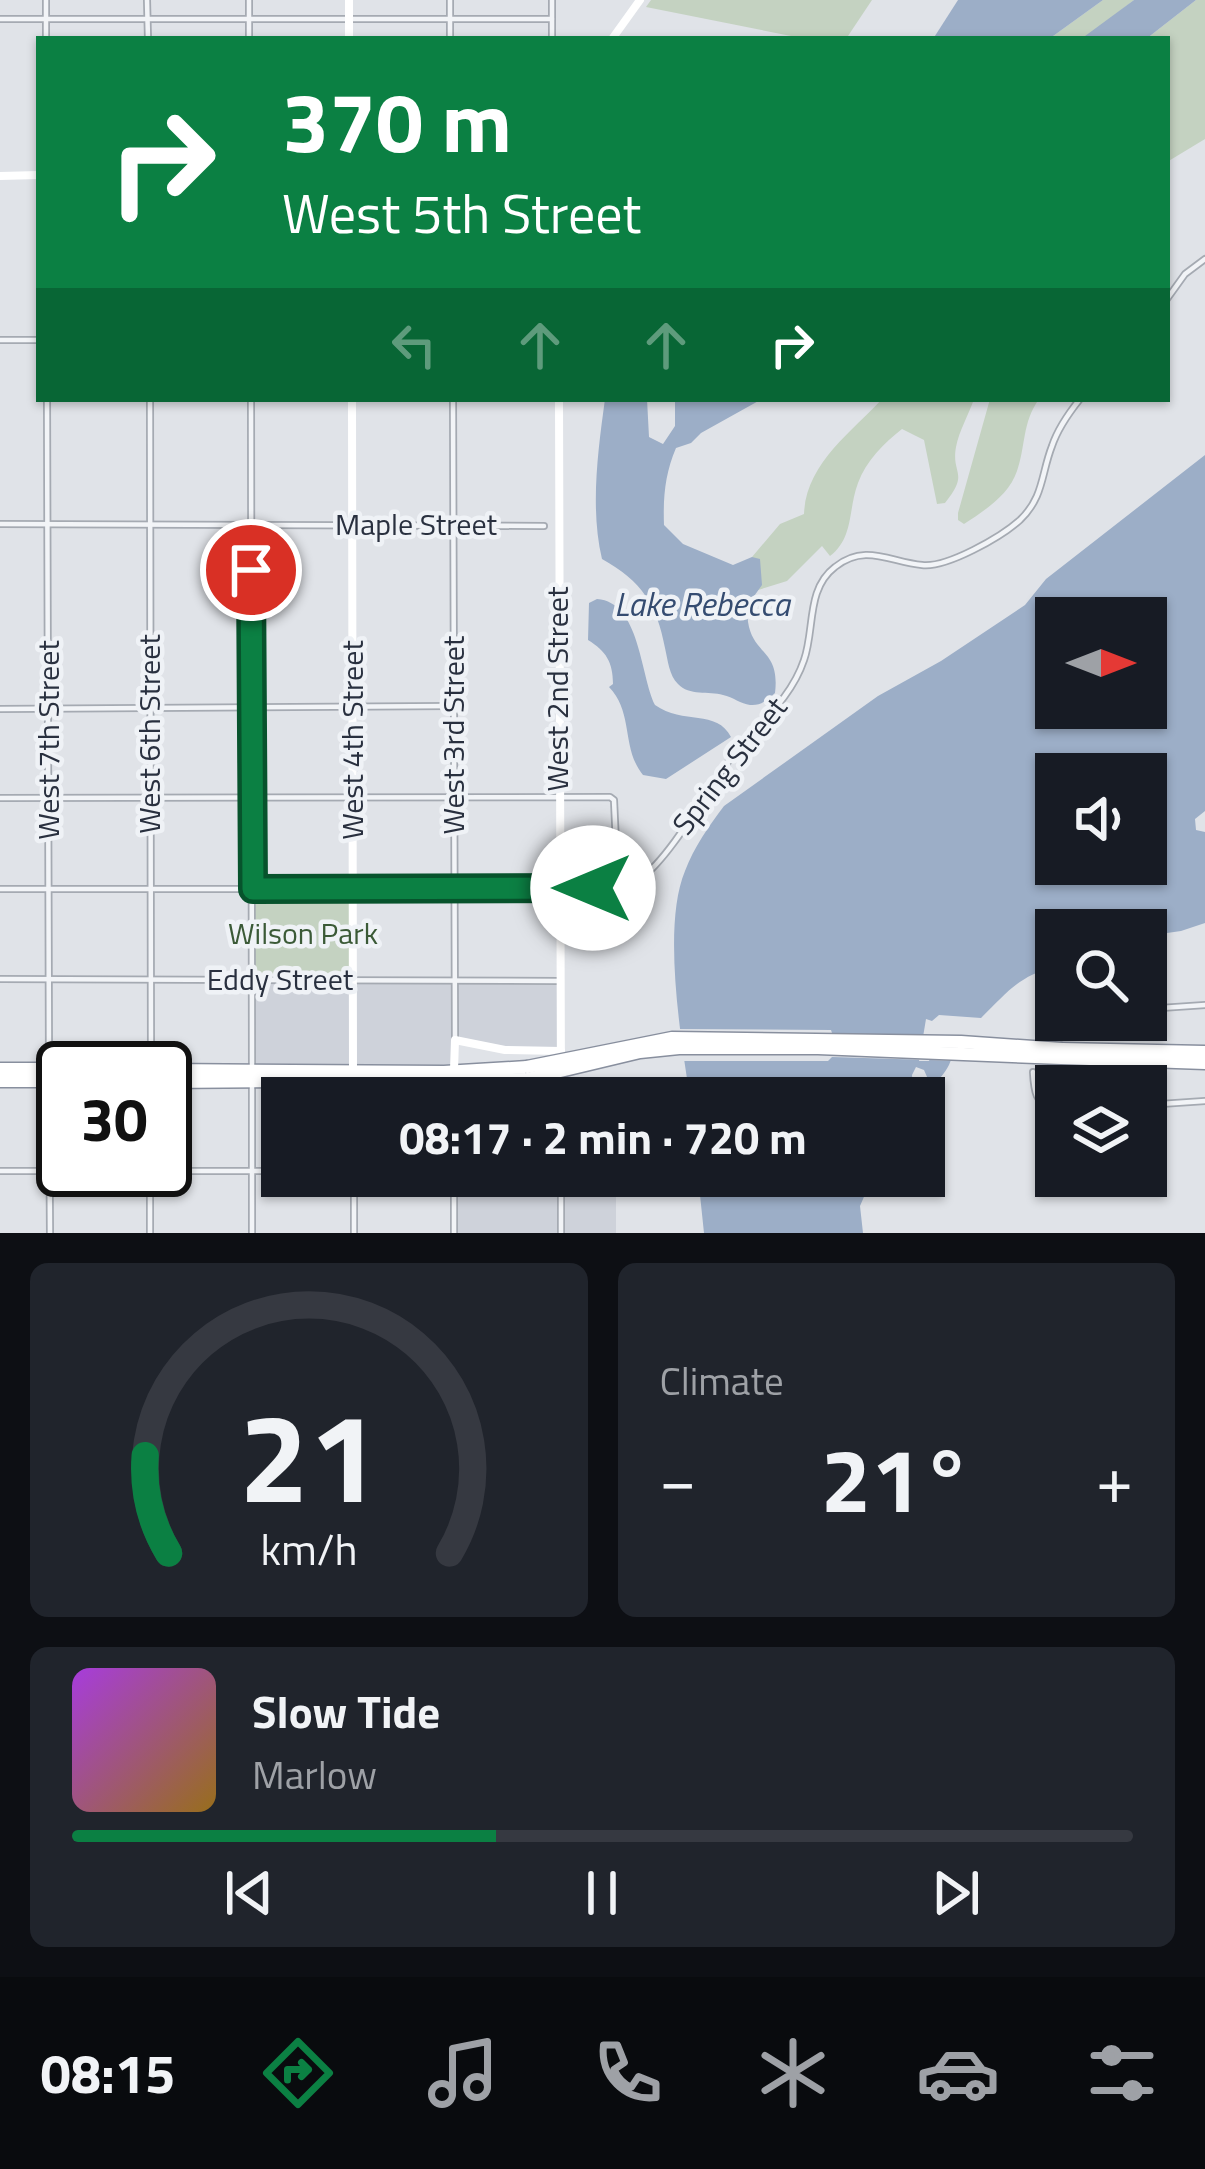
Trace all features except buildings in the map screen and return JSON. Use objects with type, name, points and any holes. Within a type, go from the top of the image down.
[{"type":"highway","points":[[192,1072],[454,1077],[527,1073],[679,1048],[1062,1054],[1205,1063]]},
{"type":"highway","points":[[1062,1054],[1205,1052]]},
{"type":"highway","points":[[0,1069],[36,1073]]},
{"type":"highway","points":[[192,1080],[252,1076]]},
{"type":"highway","points":[[0,1081],[36,1077]]},
{"type":"street","points":[[46,0],[46,36]]},
{"type":"street","points":[[148,0],[148,36]]},
{"type":"street","points":[[249,0],[249,36]]},
{"type":"street","points":[[349,0],[349,36]]},
{"type":"street","points":[[450,0],[450,36]]},
{"type":"street","points":[[552,0],[552,36]]},
{"type":"street","points":[[614,36],[640,0]]},
{"type":"street","points":[[0,19],[552,19]]},
{"type":"street","points":[[0,176],[36,176]]},
{"type":"street","points":[[1170,295],[1185,274],[1205,259]]},
{"type":"street","points":[[0,340],[36,340]]},
{"type":"street","name":"West 7th Street","points":[[47,402],[49,980],[53,1041]]},
{"type":"street","name":"West 6th Street","points":[[150,402],[151,1041]]},
{"type":"street","points":[[250,402],[252,1233]]},
{"type":"street","name":"West 4th Street","points":[[352,402],[353,1076]]},
{"type":"street","name":"West 3rd Street","points":[[453,402],[454,1077]]},
{"type":"street","name":"West 2nd Street","points":[[560,402],[561,1077]]},
{"type":"street","name":"Spring Street","points":[[617,888],[644,877],[736,752],[793,685],[810,639],[814,596],[832,568],[856,555],[881,554],[922,566],[950,561],[1018,522],[1037,500],[1050,449],[1078,402]]},
{"type":"street","name":"Maple Street","points":[[0,524],[544,526]]},
{"type":"street","points":[[0,709],[453,706]]},
{"type":"street","points":[[0,798],[610,797],[614,800],[617,888],[0,889]]},
{"type":"street","name":"Eddy Street","points":[[0,979],[560,981]]},
{"type":"street","points":[[1167,1008],[1205,1005]]},
{"type":"street","points":[[455,1040],[505,1050],[561,1051]]},
{"type":"street","points":[[1034,1072],[1035,1081]]},
{"type":"street","points":[[1167,1104],[1205,1101]]},
{"type":"street","points":[[192,1171],[261,1172]]},
{"type":"street","points":[[0,1172],[36,1172]]},
{"type":"street","name":"West 7th Street","points":[[49,1197],[50,1233]]},
{"type":"street","points":[[149,1197],[150,1233]]},
{"type":"street","points":[[354,1197],[354,1233]]},
{"type":"street","points":[[454,1197],[454,1233]]},
{"type":"street","points":[[561,1197],[561,1233]]},
{"type":"shaded area","points":[[252,980],[560,981],[561,1051],[505,1050],[456,1040],[450,1067],[252,1070]]},
{"type":"shaded area","points":[[454,1197],[616,1197],[616,1233],[454,1233]]},
{"type":"green space","points":[[651,0],[872,0],[848,36],[791,36],[646,7]]},
{"type":"green space","points":[[1103,0],[1134,0],[1088,36],[1053,36]]},
{"type":"green space","points":[[1196,0],[1205,0],[1205,139],[1170,160],[1170,36],[1150,36]]},
{"type":"green space","points":[[879,402],[973,402],[956,447],[958,479],[945,503],[937,504],[924,440],[902,429],[861,475],[838,549],[830,556],[822,546],[787,581],[755,591],[752,557],[780,524],[804,514],[813,479],[845,436]]},
{"type":"green space","points":[[989,402],[1038,402],[1008,488],[964,524],[958,513]]},
{"type":"green space","name":"Wilson Park","points":[[353,888],[354,979],[252,979],[253,889]]},
{"type":"water","points":[[958,0],[1103,0],[1053,36],[935,36]]},
{"type":"water","points":[[1134,0],[1196,0],[1150,36],[1085,36]]},
{"type":"water","name":"Lake Rebecca","points":[[605,402],[647,402],[649,437],[663,444],[675,426],[675,402],[757,402],[676,448],[664,495],[664,525],[683,544],[733,565],[752,557],[760,559],[762,585],[747,606],[752,636],[771,661],[776,680],[775,693],[764,702],[747,704],[678,684],[646,596],[628,576],[602,559],[596,500]]},
{"type":"water","points":[[1205,455],[1205,811],[1195,819],[1196,830],[1205,832],[1205,923],[1167,933],[1167,909],[1035,909],[1035,974],[981,1018],[939,1015],[932,1021],[926,1019],[919,1061],[929,1061],[937,1042],[955,1037],[951,1059],[940,1077],[927,1077],[916,1067],[912,1077],[687,1077],[676,983],[675,921],[685,871],[707,829],[724,806],[878,696],[1025,605],[1046,579]]},
{"type":"water","points":[[597,599],[622,612],[630,626],[655,705],[717,723],[731,737],[666,779],[643,775],[636,765],[622,708],[609,687],[613,684],[610,663],[588,640],[589,603]]},
{"type":"water","points":[[700,1197],[864,1197],[860,1206],[863,1233],[704,1233]]},
{"type":"pier","points":[[675,1029],[831,1030],[963,1041],[960,1061],[832,1057],[828,1061],[678,1061]]},
{"type":"route","points":[[251,570],[253,889],[593,888]]}]
